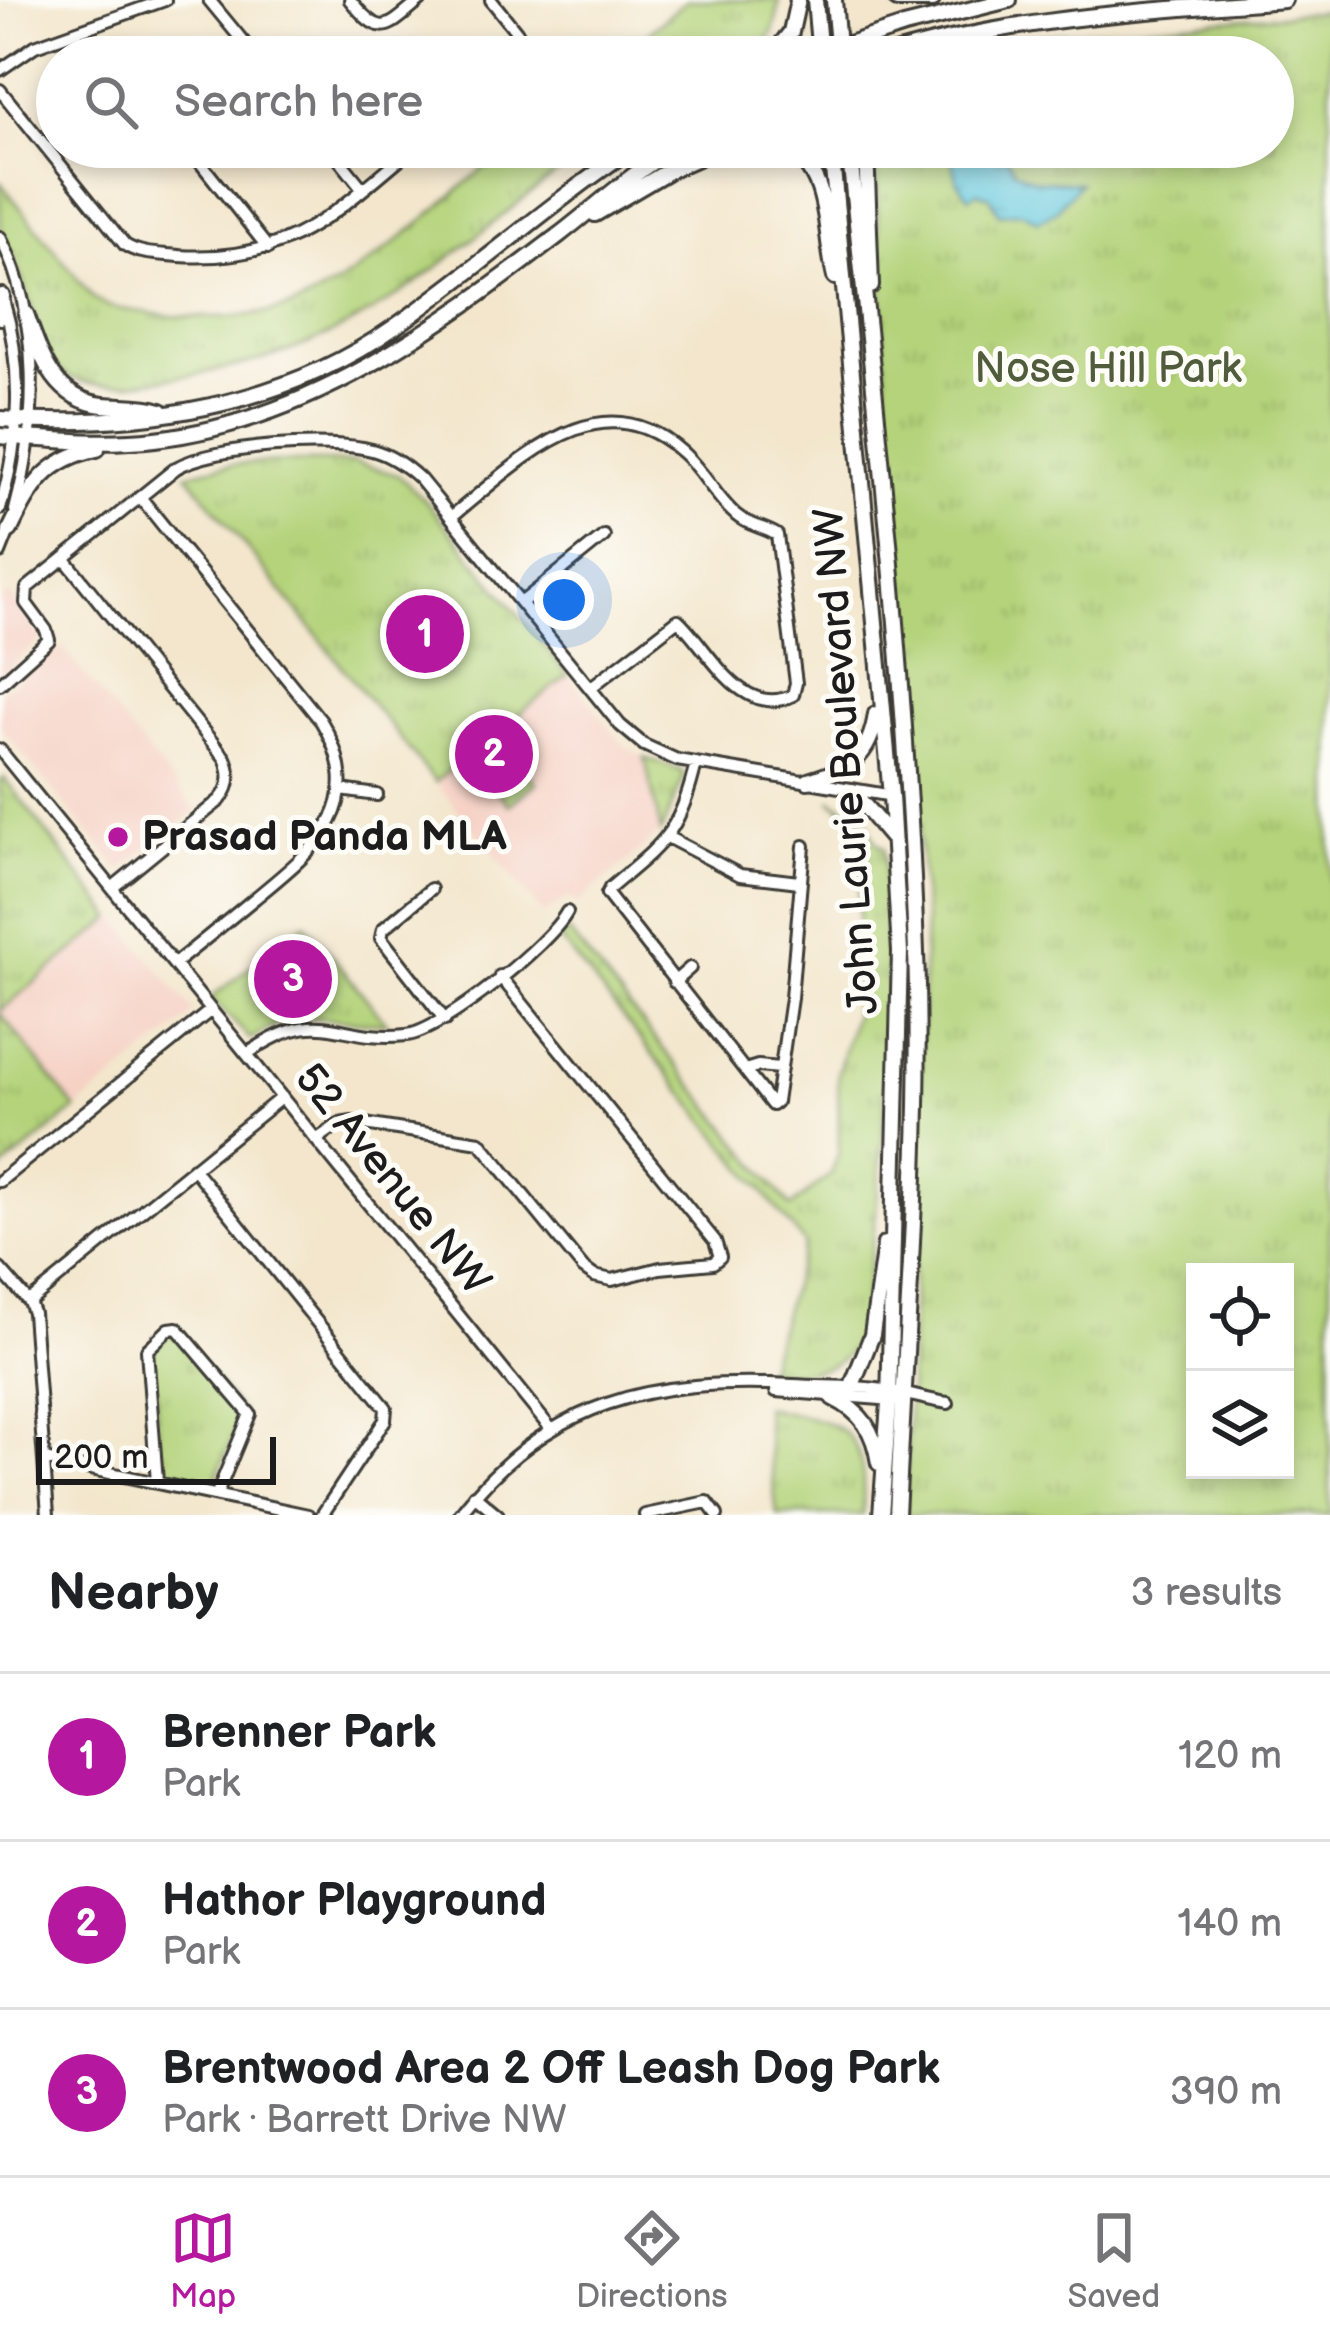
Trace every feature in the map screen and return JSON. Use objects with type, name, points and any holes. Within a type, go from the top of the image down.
[{"type":"main road","points":[[788,36],[798,0]]},
{"type":"main road","points":[[815,0],[816,36]]},
{"type":"main road","points":[[834,0],[837,36]]},
{"type":"main road","points":[[897,0],[932,0]]},
{"type":"main road","points":[[891,36],[1009,0]]},
{"type":"main road","points":[[955,36],[1032,22],[1284,0]]},
{"type":"main road","points":[[989,36],[1032,22]]},
{"type":"main road","points":[[0,419],[172,414],[275,389],[356,352],[390,330],[606,168]]},
{"type":"main road","points":[[10,530],[32,485],[51,466],[74,454],[229,423],[313,394],[404,346],[642,168]]},
{"type":"main road","points":[[559,234],[675,168]]},
{"type":"main road","points":[[808,168],[824,198],[832,263],[845,314]]},
{"type":"main road","name":"John Laurie Boulevard NW","points":[[833,168],[891,796],[900,952],[894,1186],[897,1515]]},
{"type":"main road","name":"John Laurie Boulevard NW","points":[[851,168],[909,796],[917,1048],[894,1396],[881,1515]]},
{"type":"main road","points":[[866,168],[871,363]]},
{"type":"main road","points":[[0,316],[1,293]]},
{"type":"main road","points":[[26,314],[50,372],[77,398],[172,414]]},
{"type":"main road","points":[[14,438],[143,440]]},
{"type":"main road","points":[[808,781],[828,776],[860,757],[870,744],[882,705]]},
{"type":"main road","points":[[852,791],[894,842]]},
{"type":"main road","points":[[851,1388],[872,1335],[894,1186]]},
{"type":"main road","points":[[832,1398],[850,1407],[869,1430],[882,1483]]},
{"type":"street","points":[[63,36],[165,0]]},
{"type":"street","points":[[209,0],[239,36]]},
{"type":"street","points":[[350,0],[370,24],[381,28],[421,0]]},
{"type":"street","points":[[491,0],[520,36]]},
{"type":"street","points":[[0,70],[36,46]]},
{"type":"street","points":[[0,90],[36,134]]},
{"type":"street","points":[[63,168],[128,248],[184,256],[268,248],[299,237],[389,168]]},
{"type":"street","points":[[205,168],[268,248]]},
{"type":"street","points":[[346,168],[363,189]]},
{"type":"street","points":[[0,237],[26,314],[23,420],[14,438],[0,509]]},
{"type":"street","points":[[1,293],[13,331],[23,420]]},
{"type":"street","points":[[452,516],[553,437],[603,422],[645,428],[670,442],[738,518],[777,536],[796,683],[793,695],[782,700],[736,686],[678,620],[590,688]]},
{"type":"street","points":[[0,553],[10,530],[14,438]]},
{"type":"street","points":[[0,683],[47,644],[46,630],[27,606],[27,588],[176,468],[210,453],[353,446],[403,464],[452,516],[620,725],[644,746],[696,763],[852,791],[909,796]]},
{"type":"street","points":[[140,496],[321,721],[334,746],[341,790],[318,844],[174,964]]},
{"type":"street","points":[[521,603],[604,536]]},
{"type":"street","points":[[64,558],[225,758],[229,770],[229,784],[220,800],[112,888]]},
{"type":"street","name":"52 Avenue NW","points":[[0,751],[551,1429]]},
{"type":"street","points":[[696,763],[669,838],[607,894],[772,1106],[794,976],[803,846]]},
{"type":"street","points":[[341,790],[377,795]]},
{"type":"street","points":[[669,838],[740,875],[799,882]]},
{"type":"street","points":[[431,889],[383,929],[381,938],[446,1020]]},
{"type":"street","points":[[247,1054],[281,1033],[310,1025],[401,1035],[429,1029],[552,935],[567,913]]},
{"type":"street","points":[[674,982],[690,968]]},
{"type":"street","points":[[316,1140],[339,1124],[352,1122],[480,1142],[583,1268],[601,1278],[713,1264],[720,1257],[715,1241],[500,976]]},
{"type":"street","points":[[0,1181],[211,1010]]},
{"type":"street","points":[[745,1070],[779,1068]]},
{"type":"street","points":[[28,1302],[282,1097]]},
{"type":"street","points":[[193,1168],[386,1408],[386,1420],[322,1515]]},
{"type":"street","points":[[0,1269],[28,1302],[35,1329],[48,1515]]},
{"type":"street","points":[[157,1482],[147,1350],[173,1328],[185,1334],[250,1414],[217,1494]]},
{"type":"street","points":[[459,1515],[512,1457],[551,1429],[603,1403],[640,1392],[698,1384],[851,1388],[948,1403]]},
{"type":"street","points":[[737,1384],[832,1398],[894,1396]]},
{"type":"street","points":[[44,1459],[308,1515]]},
{"type":"street","points":[[475,1495],[498,1515]]},
{"type":"street","points":[[646,1515],[706,1502],[717,1514]]},
{"type":"shaded area","points":[[9,593],[43,638],[0,676],[0,600]]},
{"type":"shaded area","points":[[62,647],[196,811],[120,870],[0,727],[0,693]]},
{"type":"shaded area","points":[[568,675],[624,746],[645,758],[661,832],[578,903],[567,898],[543,914],[435,782]]},
{"type":"shaded area","points":[[0,779],[193,1010],[188,1019],[76,1109],[0,1013]]},
{"type":"green space","points":[[687,0],[779,0],[770,36],[645,36]]},
{"type":"green space","name":"Nose Hill Park","points":[[1330,11],[1330,1515],[905,1515],[925,922],[906,637],[891,496],[876,168],[1294,168],[1294,36],[1039,36]]},
{"type":"green space","points":[[484,168],[563,168],[420,280],[307,344],[188,376],[136,383],[85,382],[63,373],[45,349],[1,228],[0,182],[93,298],[115,308],[169,316],[224,317],[293,306],[347,278]]},
{"type":"green space","points":[[353,462],[398,475],[425,500],[568,675],[484,742],[494,737],[511,758],[495,771],[477,748],[435,782],[187,474],[248,463]]},
{"type":"green space","points":[[645,758],[682,771],[684,777],[661,832]]},
{"type":"green space","points":[[519,762],[536,783],[509,805],[492,784]]},
{"type":"green space","points":[[4,778],[113,918],[0,1011],[0,782]]},
{"type":"green space","points":[[830,799],[867,821],[884,848],[886,1068],[874,1233],[861,1324],[851,1349],[818,1370],[766,1371],[805,1244],[559,938],[568,931],[791,1207],[831,1174],[839,1152],[838,1072],[855,1013],[861,840],[848,815]]},
{"type":"green space","points":[[305,923],[387,1024],[303,1017],[250,1039],[211,998]]},
{"type":"green space","points":[[0,1013],[76,1109],[0,1171]]},
{"type":"green space","points":[[178,1335],[242,1413],[216,1479],[206,1485],[168,1477],[161,1470],[152,1352],[166,1336]]},
{"type":"green space","points":[[764,1407],[814,1419],[845,1433],[861,1462],[863,1515],[777,1515]]},
{"type":"water","points":[[954,168],[1013,168],[1035,180],[1080,183],[1056,211],[1039,221],[1021,212],[999,214],[990,197],[978,192],[969,197]]},
{"type":"place","name":"Brenner Park","points":[[425,634]]},
{"type":"place","name":"Hathor Playground","points":[[494,754]]},
{"type":"place","name":"Prasad Panda MLA","points":[[118,837]]},
{"type":"place","name":"Brentwood Area 2 Off Leash Dog Park","points":[[293,979]]}]
